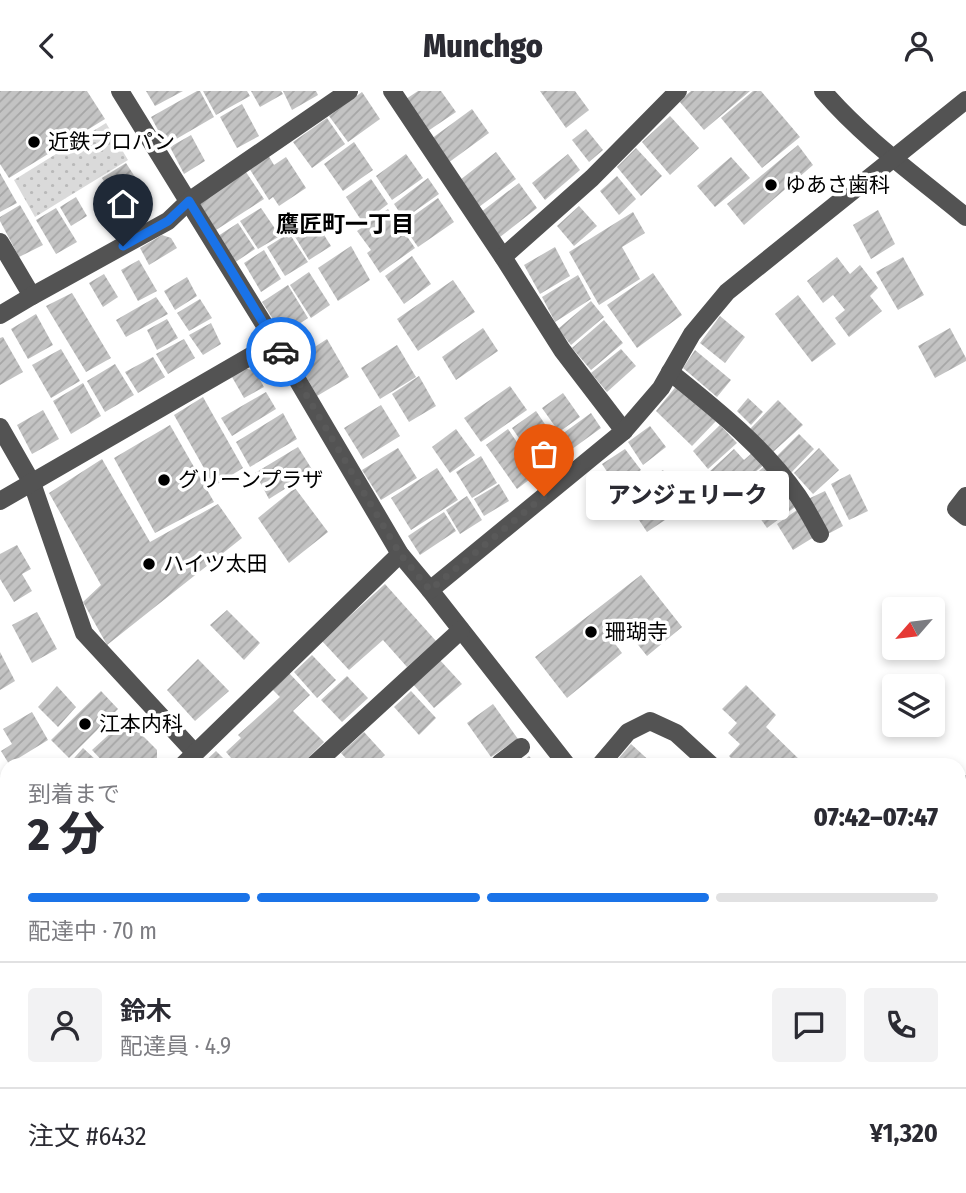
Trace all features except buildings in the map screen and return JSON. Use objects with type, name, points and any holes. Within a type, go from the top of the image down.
[{"type":"street","points":[[120,91],[275,342],[400,554],[562,758]]},
{"type":"street","points":[[0,315],[168,221],[189,201],[349,91]]},
{"type":"street","points":[[392,91],[562,350],[624,431]]},
{"type":"street","points":[[503,257],[592,178],[678,91]]},
{"type":"street","points":[[823,91],[864,132],[966,217]]},
{"type":"street","points":[[430,590],[624,431],[661,388],[692,334],[727,292],[966,100]]},
{"type":"street","points":[[0,242],[32,296]]},
{"type":"street","points":[[0,501],[275,342]]},
{"type":"street","points":[[670,372],[734,424],[765,456],[798,496],[820,534]]},
{"type":"street","points":[[0,427],[32,483],[84,633],[188,758]]},
{"type":"street","points":[[966,496],[956,509],[966,517]]},
{"type":"street","points":[[190,758],[400,554]]},
{"type":"street","points":[[322,758],[461,630]]},
{"type":"street","points":[[606,758],[628,732],[650,721],[676,733],[703,758]]},
{"type":"street","points":[[507,758],[521,747]]},
{"type":"green space","points":[[106,123],[128,160],[35,217],[14,180]]},
{"type":"way so far","points":[[281,352],[400,554],[430,590],[544,496]]},
{"type":"place","name":"近鉄プロパン","points":[[34,142]]},
{"type":"place","name":"ゆあさ歯科","points":[[771,185]]},
{"type":"place","name":"グリーンプラザ","points":[[164,480]]},
{"type":"place","name":"アンジェリーク","points":[[544,496]]},
{"type":"place","name":"ハイツ太田","points":[[149,564]]},
{"type":"place","name":"珊瑚寺","points":[[591,632]]},
{"type":"place","name":"江本内科","points":[[85,724]]},
{"type":"district","name":"鷹匠町一丁目","points":[[345,224]]},
{"type":"route","points":[[123,246],[168,221],[189,201],[281,352]]}]
